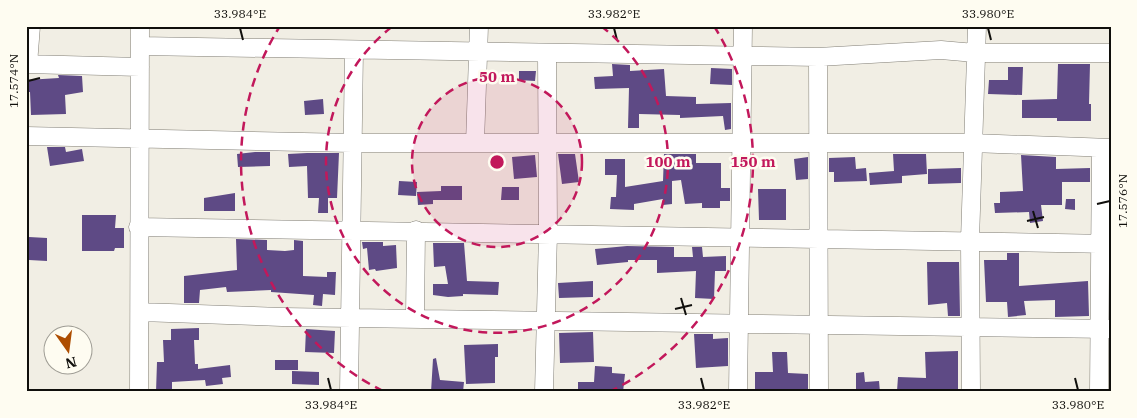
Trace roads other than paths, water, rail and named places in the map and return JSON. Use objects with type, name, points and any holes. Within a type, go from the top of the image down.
[{"type":"street","points":[[31,26],[27,64],[140,67]]},
{"type":"street","points":[[139,392],[140,26]]},
{"type":"street","points":[[475,143],[479,26]]},
{"type":"street","points":[[738,392],[743,26]]},
{"type":"street","points":[[972,392],[970,240],[977,26]]},
{"type":"street","points":[[140,46],[818,57],[941,50],[976,53],[1111,53]]},
{"type":"street","points":[[349,392],[354,50]]},
{"type":"street","points":[[544,392],[548,233],[547,54]]},
{"type":"street","points":[[818,57],[819,392]]},
{"type":"street","points":[[26,136],[352,143],[972,144],[1106,148],[1105,329],[1099,392]]},
{"type":"street","points":[[138,227],[416,230],[1105,244]]},
{"type":"street","points":[[415,318],[416,230]]},
{"type":"street","points":[[140,312],[351,318],[819,323],[1105,329]]}]
